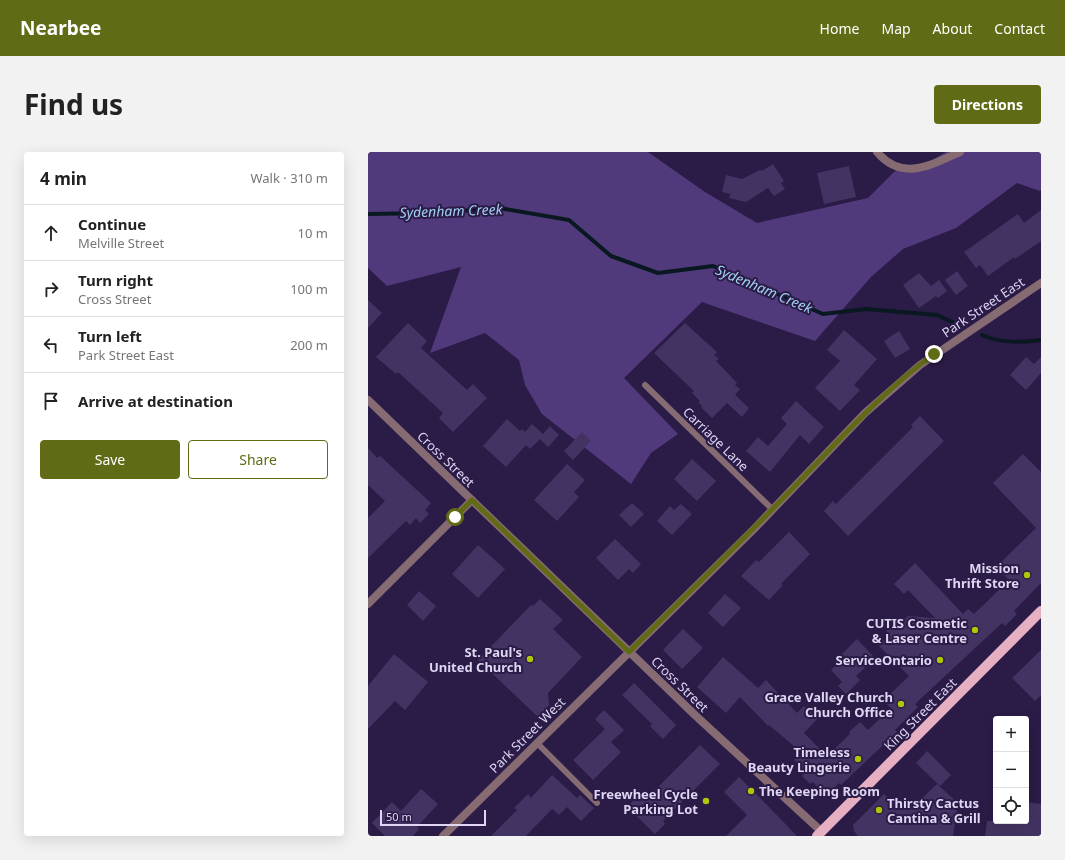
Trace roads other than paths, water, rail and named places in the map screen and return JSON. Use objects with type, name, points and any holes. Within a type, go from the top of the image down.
[{"type":"main road","name":"King Street East","points":[[819,834],[1041,611]]},
{"type":"street","points":[[878,152],[884,161],[893,167],[922,169],[960,152]]},
{"type":"street","name":"Park Street East","points":[[629,652],[772,509],[865,413],[934,354],[1041,283]]},
{"type":"street","name":"Cross Street","points":[[368,400],[819,834]]},
{"type":"street","points":[[368,604],[472,500]]},
{"type":"street","name":"Park Street West","points":[[443,836],[629,652]]},
{"type":"lane","name":"Carriage Lane","points":[[645,385],[772,509]]},
{"type":"lane","points":[[537,743],[596,803]]},
{"type":"waterway","name":"Sydenham Creek","points":[[368,214],[432,213],[499,208],[569,220],[611,256],[658,273],[713,266],[823,314],[866,309],[937,315],[959,325]]},
{"type":"waterway","name":"Sydenham Creek","points":[[982,335],[996,340],[1011,342],[1041,340]]},
{"type":"place","name":"Mission Thrift Store","points":[[1027,575]]},
{"type":"place","name":"CUTIS Cosmetic & Laser Centre","points":[[975,630]]},
{"type":"place","name":"St. Paul's United Church","points":[[530,659]]},
{"type":"place","name":"ServiceOntario","points":[[940,660]]},
{"type":"place","name":"Grace Valley Church Church Office","points":[[901,704]]},
{"type":"place","name":"Timeless Beauty Lingerie","points":[[858,759]]},
{"type":"place","name":"The Keeping Room","points":[[751,791]]},
{"type":"place","name":"Freewheel Cycle Parking Lot","points":[[706,801]]},
{"type":"place","name":"Thirsty Cactus Cantina & Grill","points":[[879,810]]}]
